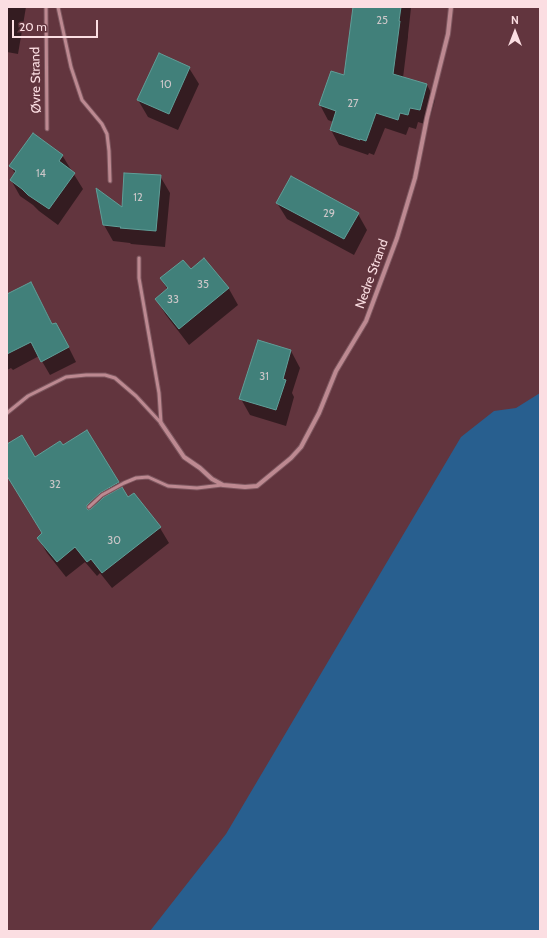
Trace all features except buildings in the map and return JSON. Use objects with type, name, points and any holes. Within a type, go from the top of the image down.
[{"type":"street","name":"Nedre Strand","points":[[161,423],[184,457],[200,468],[212,479],[223,485],[245,487],[256,486],[291,458],[301,447],[319,414],[336,371],[366,321],[397,238],[415,178],[427,118],[448,34],[451,7]]},
{"type":"lane","name":"Øvre Strand","points":[[46,7],[47,129]]},
{"type":"lane","points":[[58,7],[71,67],[82,100],[102,124],[107,134],[110,181]]},
{"type":"lane","points":[[139,258],[139,278],[160,393],[161,423]]},
{"type":"lane","name":"Nedre Strand","points":[[7,413],[28,396],[66,377],[86,375],[105,376],[115,378],[136,396],[161,423]]},
{"type":"lane","name":"Nedre Strand","points":[[89,507],[102,495],[136,478],[148,477],[168,486],[197,488],[223,485]]},
{"type":"water","points":[[540,393],[540,931],[150,931],[226,834],[461,437],[494,411],[516,408]]}]
